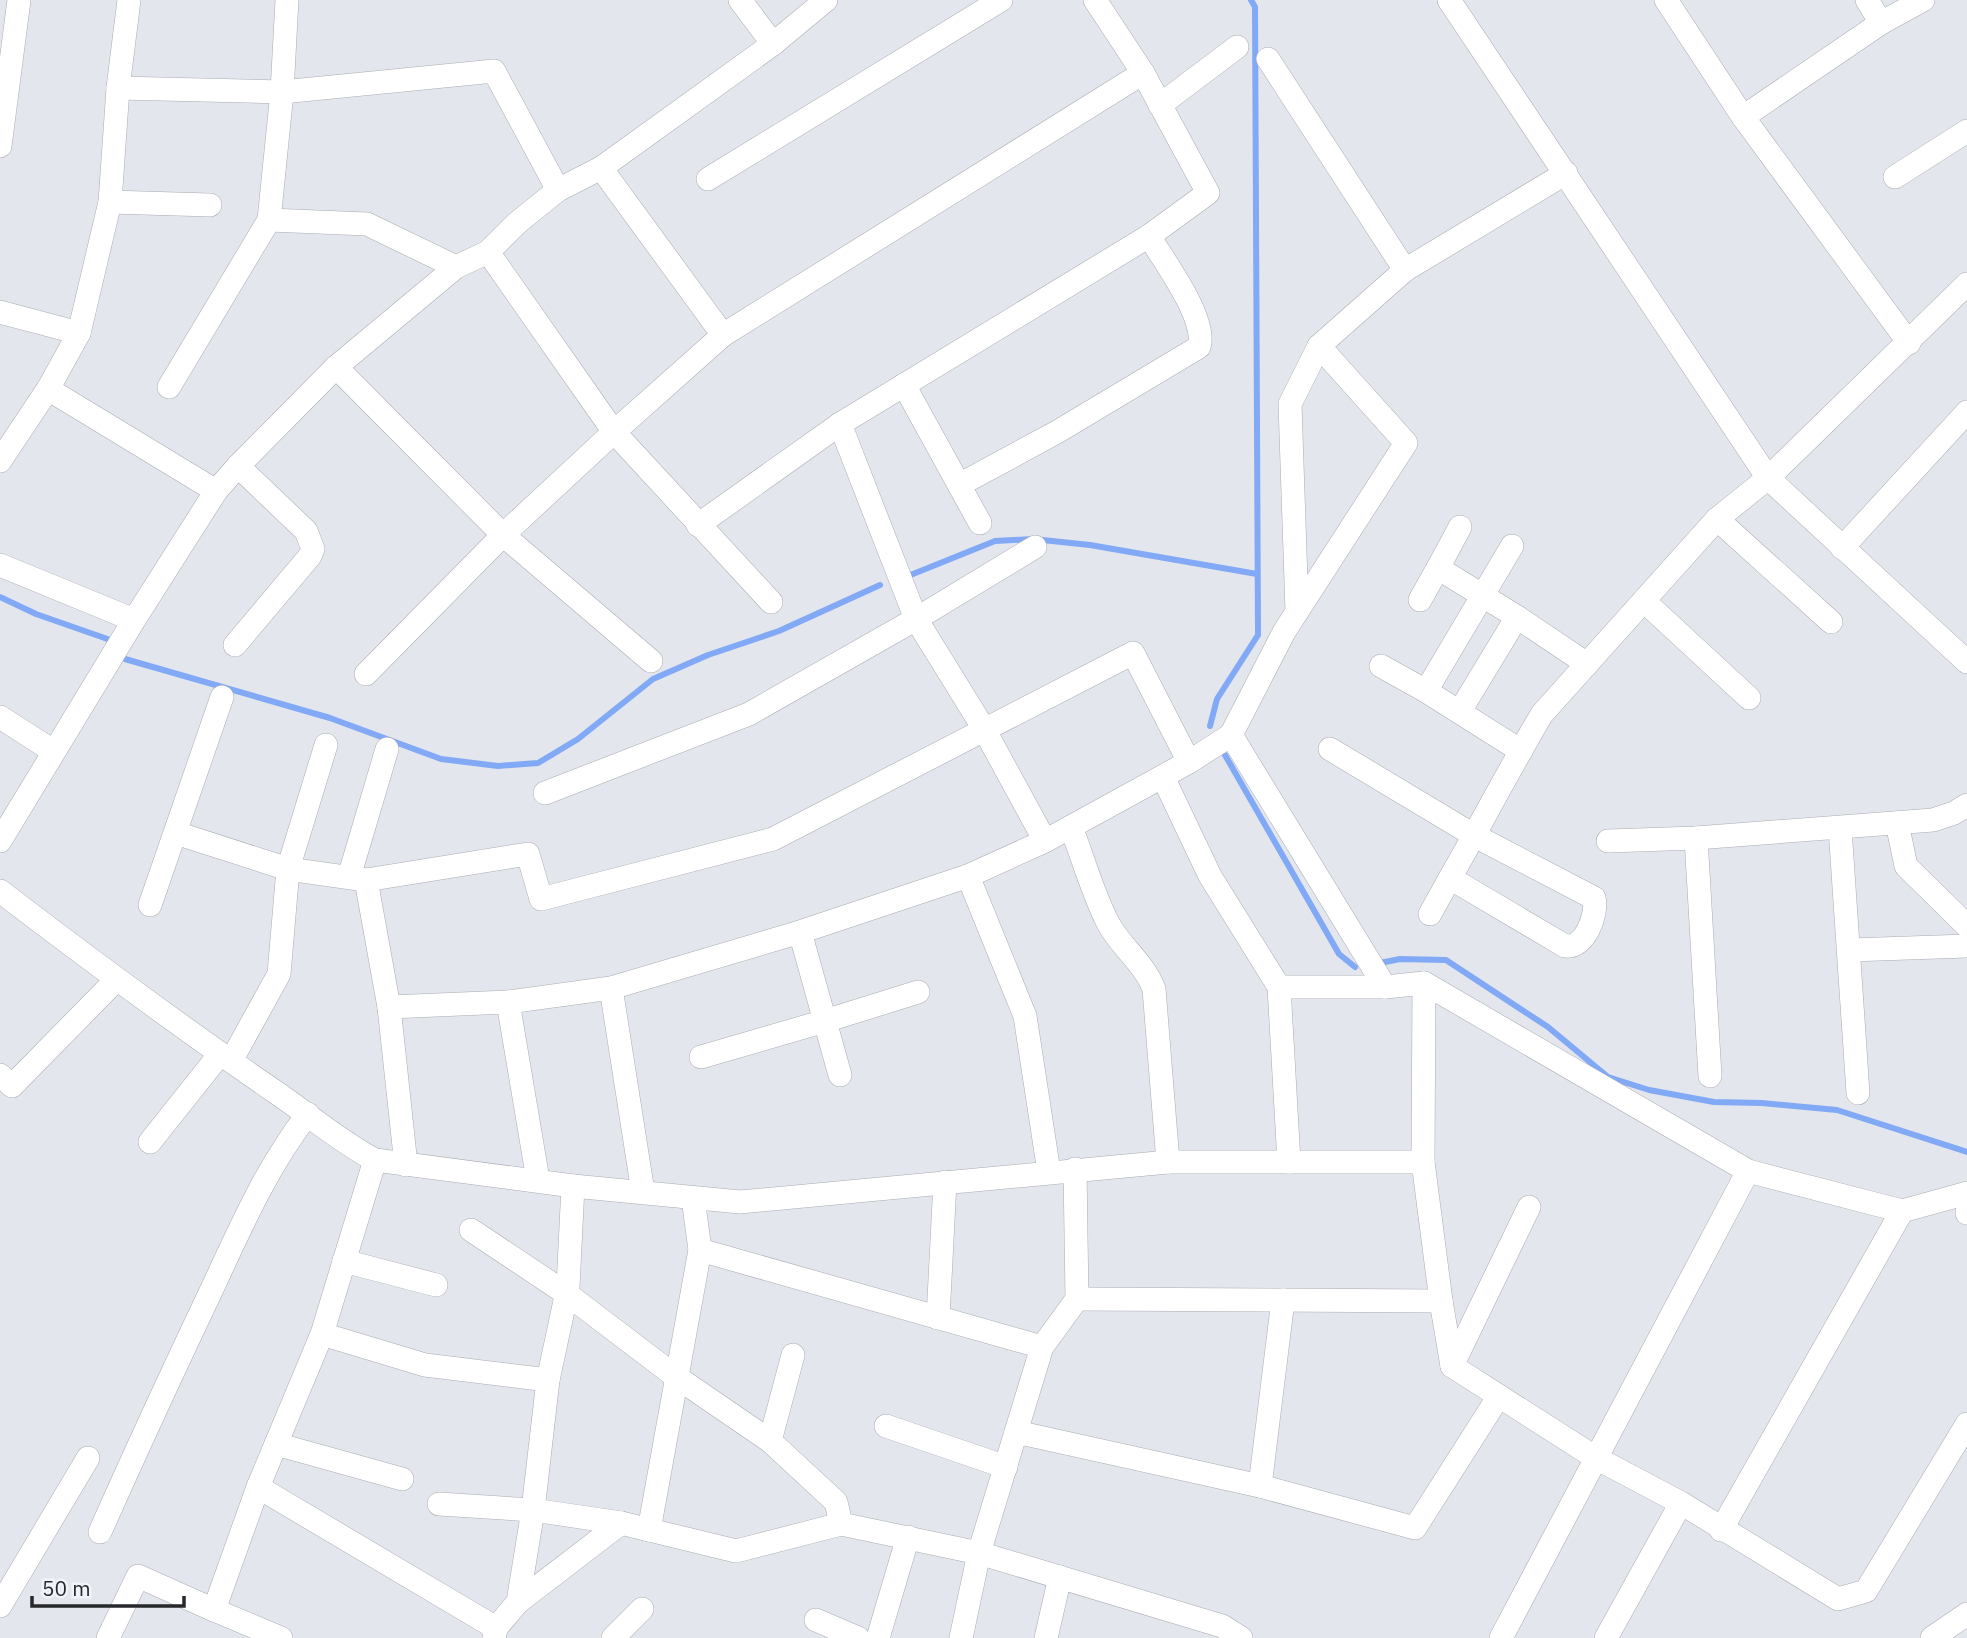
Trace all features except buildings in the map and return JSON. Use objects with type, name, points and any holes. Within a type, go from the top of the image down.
[{"type":"street","points":[[0,146],[19,0]]},
{"type":"street","points":[[0,460],[48,389],[79,333],[110,202],[118,88],[129,0]]},
{"type":"street","points":[[169,387],[269,220],[282,92],[287,0]]},
{"type":"street","points":[[740,0],[773,44]]},
{"type":"street","points":[[0,841],[134,620],[216,491],[238,466],[336,367],[456,267],[488,252],[517,223],[558,190],[600,168],[773,44],[826,0]]},
{"type":"street","points":[[708,179],[1001,0]]},
{"type":"street","points":[[1449,0],[1768,478],[1967,663]]},
{"type":"street","points":[[1666,0],[1743,117],[1909,343]]},
{"type":"street","points":[[1867,0],[1881,23]]},
{"type":"street","points":[[1743,117],[1881,23],[1923,0]]},
{"type":"street","points":[[698,525],[839,424],[1149,236],[1208,193],[1104,3]]},
{"type":"street","points":[[1160,105],[1237,47]]},
{"type":"street","points":[[1268,59],[1405,270]]},
{"type":"street","points":[[118,88],[282,92],[494,71],[558,190]]},
{"type":"street","points":[[366,674],[503,535],[723,335],[1143,73]]},
{"type":"street","points":[[1895,177],[1967,131]]},
{"type":"street","points":[[600,168],[723,335]]},
{"type":"street","points":[[1297,611],[1290,404],[1319,346],[1405,270],[1566,173]]},
{"type":"street","points":[[110,202],[210,205]]},
{"type":"street","points":[[269,220],[368,224],[456,267]]},
{"type":"street","points":[[959,485],[1057,432],[1199,347],[1202,340],[1194,313],[1149,236]]},
{"type":"street","points":[[488,252],[614,432],[771,602]]},
{"type":"street","points":[[1430,914],[1542,714],[1717,519],[1768,478],[1967,284]]},
{"type":"street","points":[[0,312],[79,333]]},
{"type":"street","points":[[389,1007],[508,1002],[611,988],[800,932],[968,876],[1045,841],[1163,777],[1231,735],[1284,632],[1406,443],[1319,346]]},
{"type":"street","points":[[336,367],[503,535],[651,661]]},
{"type":"street","points":[[904,385],[980,523]]},
{"type":"street","points":[[48,389],[216,491]]},
{"type":"street","points":[[1842,548],[1967,412]]},
{"type":"street","points":[[839,424],[916,620],[984,729],[1045,841]]},
{"type":"street","points":[[235,645],[313,549],[306,531],[238,466]]},
{"type":"street","points":[[1717,519],[1831,622]]},
{"type":"street","points":[[1420,600],[1460,527]]},
{"type":"street","points":[[545,793],[749,715],[916,620],[1035,547]]},
{"type":"street","points":[[1426,691],[1512,547]]},
{"type":"street","points":[[0,565],[134,620]]},
{"type":"street","points":[[1438,568],[1587,664]]},
{"type":"street","points":[[1644,601],[1749,698]]},
{"type":"street","points":[[1460,711],[1517,617]]},
{"type":"street","points":[[176,833],[288,869],[357,879],[528,854],[541,899],[773,839],[1133,653],[1189,762]]},
{"type":"street","points":[[1381,666],[1460,711],[1521,751]]},
{"type":"street","points":[[150,905],[222,698]]},
{"type":"street","points":[[0,717],[53,751]]},
{"type":"street","points":[[1231,735],[1385,987]]},
{"type":"street","points":[[150,1142],[226,1058],[279,974],[288,869],[326,745]]},
{"type":"street","points":[[387,749],[357,879],[389,1007],[407,1165]]},
{"type":"street","points":[[1329,749],[1475,836],[1594,898],[1596,912],[1579,943],[1572,947],[1565,946],[1450,878]]},
{"type":"street","points":[[1163,777],[1214,883],[1279,987],[1289,1162]]},
{"type":"street","points":[[1608,841],[1696,838],[1933,820],[1967,805]]},
{"type":"street","points":[[1897,823],[1906,866],[1967,926]]},
{"type":"street","points":[[1072,827],[1107,922],[1154,989],[1168,1162]]},
{"type":"street","points":[[1840,828],[1858,1093]]},
{"type":"street","points":[[1696,838],[1710,1076]]},
{"type":"street","points":[[968,876],[1023,1010],[1049,1172]]},
{"type":"street","points":[[0,891],[116,980],[308,1114],[346,1144],[375,1160],[573,1186],[740,1202],[1168,1162],[1423,1162]]},
{"type":"street","points":[[800,932],[840,1075]]},
{"type":"street","points":[[1850,950],[1967,946]]},
{"type":"street","points":[[0,1075],[12,1086],[116,980]]},
{"type":"street","points":[[1424,983],[1423,1162],[1452,1366],[1596,1458],[1681,1503],[1721,1530],[1838,1599],[1866,1591],[1967,1424]]},
{"type":"street","points":[[1279,987],[1385,987],[1424,983],[1748,1171],[1902,1211],[1967,1193]]},
{"type":"street","points":[[611,988],[643,1192]]},
{"type":"street","points":[[701,1057],[918,992]]},
{"type":"street","points":[[508,1002],[538,1181]]},
{"type":"street","points":[[100,1532],[261,1185],[288,1139],[308,1114]]},
{"type":"street","points":[[214,1610],[258,1487],[322,1334],[375,1160]]},
{"type":"street","points":[[961,1638],[979,1553],[1042,1348],[1077,1299],[1075,1169]]},
{"type":"street","points":[[1501,1638],[1748,1171]]},
{"type":"street","points":[[938,1318],[944,1182]]},
{"type":"street","points":[[518,1602],[533,1510],[548,1380],[567,1294],[573,1186]]},
{"type":"street","points":[[649,1530],[699,1250],[693,1198]]},
{"type":"street","points":[[1452,1366],[1529,1207]]},
{"type":"street","points":[[1721,1530],[1902,1211]]},
{"type":"street","points":[[471,1230],[567,1294],[675,1376],[770,1441],[836,1502],[841,1524]]},
{"type":"street","points":[[699,1250],[1042,1348]]},
{"type":"street","points":[[344,1261],[436,1285]]},
{"type":"street","points":[[1077,1299],[1441,1301]]},
{"type":"street","points":[[1260,1486],[1283,1300]]},
{"type":"street","points":[[322,1334],[425,1365],[548,1380]]},
{"type":"street","points":[[770,1441],[793,1355]]},
{"type":"street","points":[[1016,1433],[1260,1486],[1415,1528],[1499,1396]]},
{"type":"street","points":[[886,1426],[1006,1467]]},
{"type":"street","points":[[276,1444],[401,1479]]},
{"type":"street","points":[[0,1606],[88,1458]]},
{"type":"street","points":[[258,1487],[495,1633],[518,1602],[621,1523]]},
{"type":"street","points":[[1613,1636],[1681,1503]]},
{"type":"street","points":[[439,1504],[533,1510],[621,1523],[736,1550],[841,1524],[979,1553],[1060,1577],[1225,1634]]},
{"type":"street","points":[[878,1638],[908,1537]]},
{"type":"street","points":[[108,1638],[138,1576],[281,1638]]},
{"type":"street","points":[[1046,1638],[1060,1577]]},
{"type":"street","points":[[612,1638],[642,1609]]},
{"type":"street","points":[[1932,1638],[1967,1614]]},
{"type":"street","points":[[816,1620],[858,1638]]},
{"type":"waterway","points":[[1210,726],[1217,699],[1258,635],[1255,7],[1251,0]]},
{"type":"waterway","points":[[908,576],[995,541],[1033,539],[1090,545],[1257,574]]},
{"type":"waterway","points":[[125,659],[330,718],[441,759],[498,766],[538,763],[578,739],[653,679],[708,655],[779,631],[880,585]]},
{"type":"waterway","points":[[0,597],[36,614],[116,642]]},
{"type":"waterway","points":[[1225,755],[1339,954],[1355,967]]},
{"type":"waterway","points":[[1380,963],[1400,959],[1446,960],[1548,1027],[1608,1077],[1649,1090],[1714,1102],[1762,1103],[1837,1110],[1967,1152]]}]
